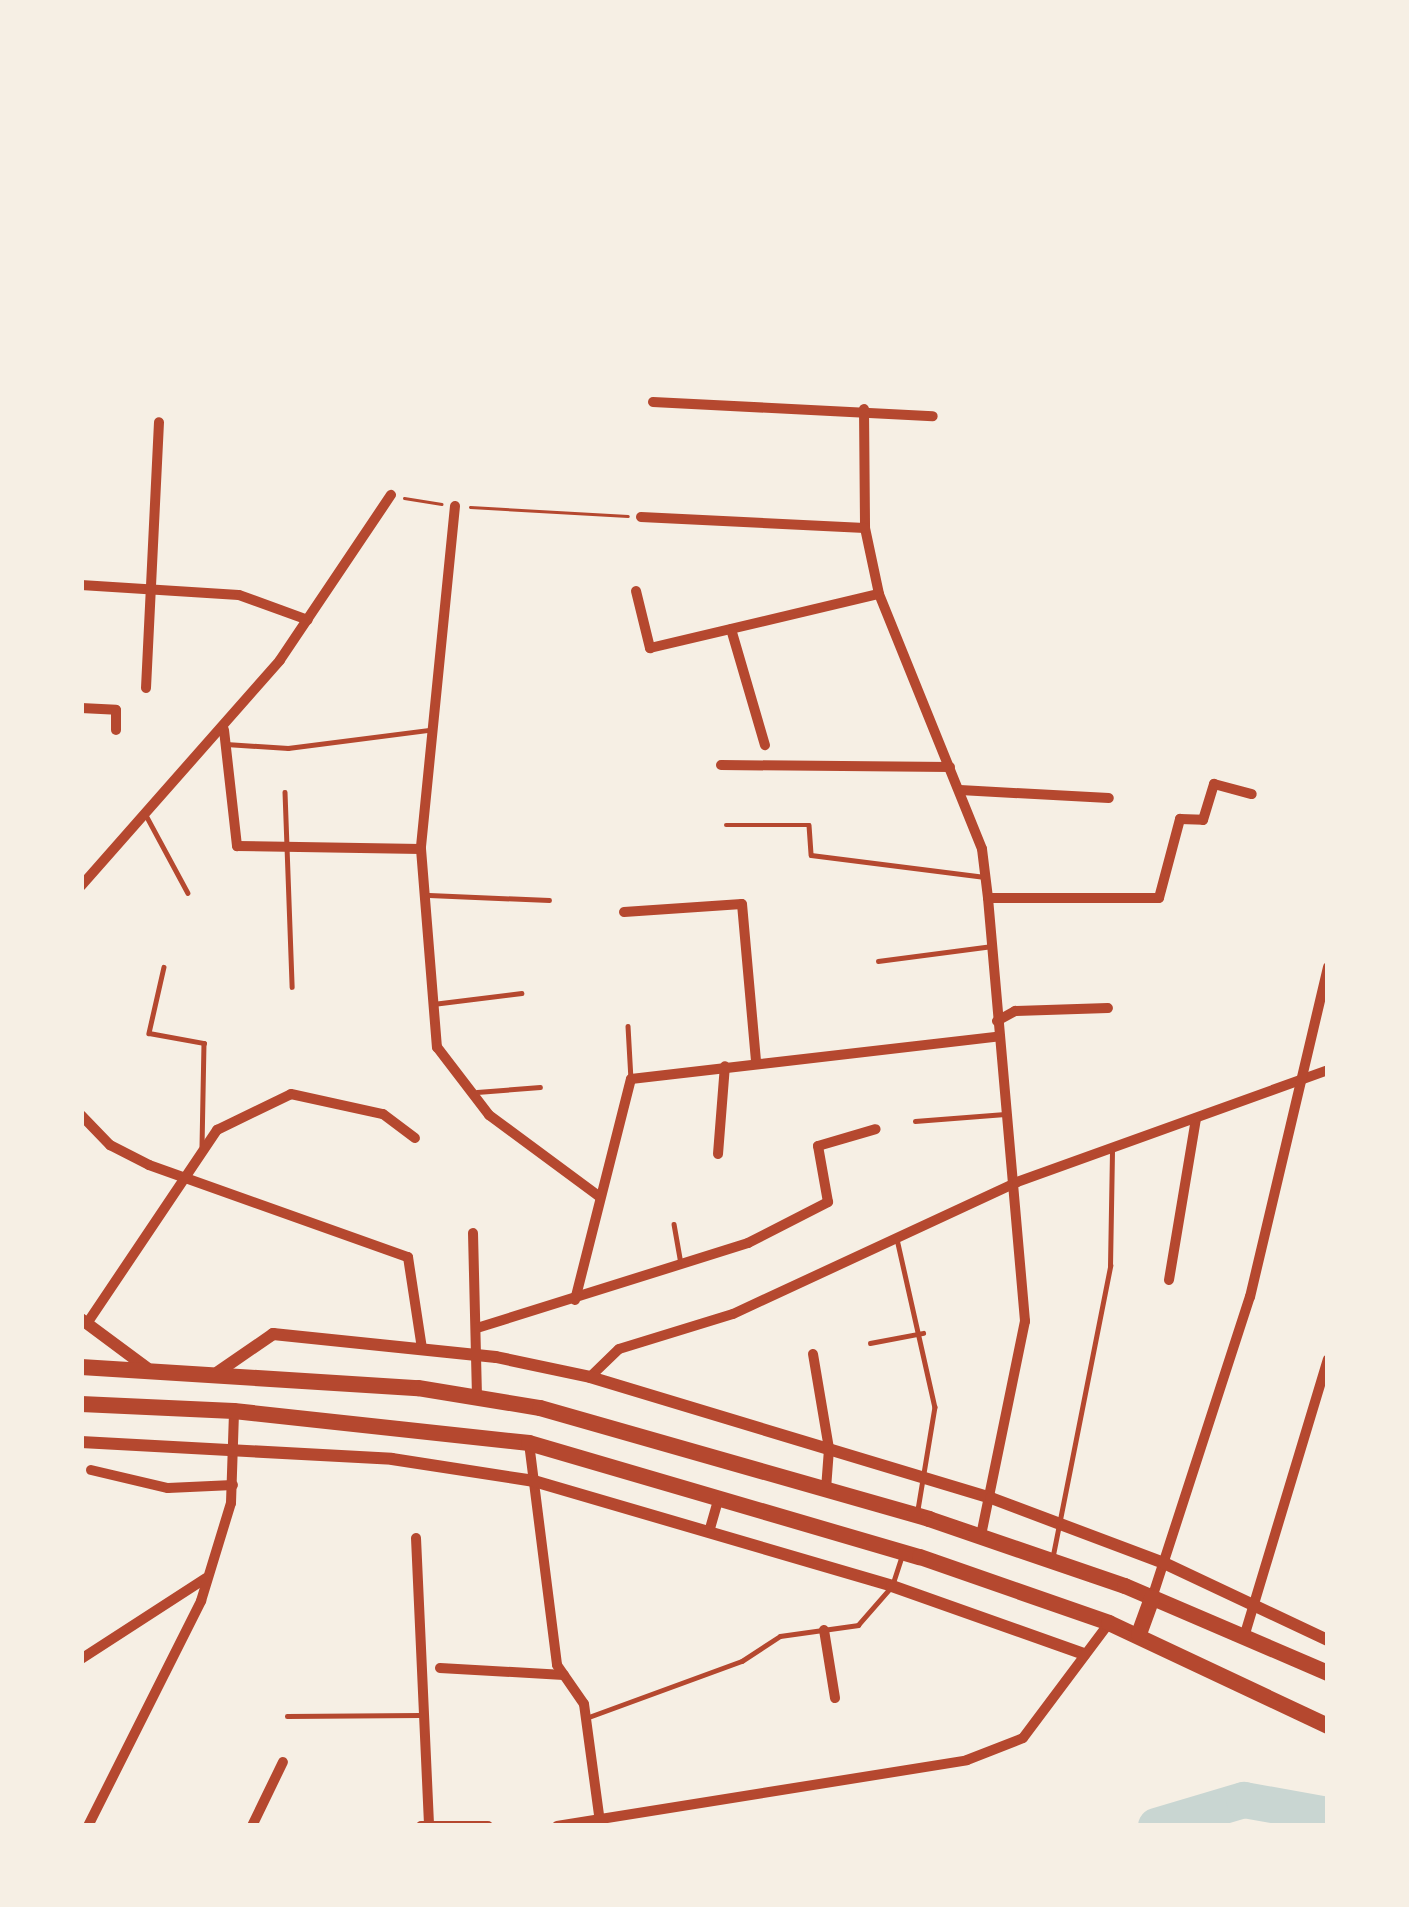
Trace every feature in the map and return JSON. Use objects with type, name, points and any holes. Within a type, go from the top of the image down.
[{"type":"highway","points":[[81,1367],[218,1372],[477,1396],[917,1516],[1152,1598],[1328,1673]]},
{"type":"highway","points":[[81,1404],[234,1411],[529,1443],[903,1552],[1109,1623],[1328,1726]]},
{"type":"highway","points":[[1139,1634],[1152,1598]]},
{"type":"street","points":[[653,402],[933,416]]},
{"type":"street","points":[[864,410],[865,528],[879,594],[960,790],[988,898],[1017,1182],[1025,1321],[981,1537]]},
{"type":"street","points":[[146,688],[159,422]]},
{"type":"street","points":[[81,886],[225,737],[391,496]]},
{"type":"street","points":[[454,506],[421,849],[437,1047],[489,1115],[601,1197]]},
{"type":"street","points":[[641,517],[865,528]]},
{"type":"street","points":[[81,585],[238,595],[308,620]]},
{"type":"street","points":[[637,591],[650,648],[879,594]]},
{"type":"street","points":[[731,628],[765,745]]},
{"type":"street","points":[[81,708],[116,710],[116,730]]},
{"type":"street","points":[[225,737],[237,846],[421,849]]},
{"type":"street","points":[[721,765],[950,767]]},
{"type":"street","points":[[988,898],[1159,898],[1180,819],[1203,820],[1214,784],[1252,794]]},
{"type":"street","points":[[960,790],[1109,798]]},
{"type":"street","points":[[624,912],[742,904],[756,1061]]},
{"type":"street","points":[[1152,1598],[1250,1297],[1328,967]]},
{"type":"street","points":[[997,1021],[1015,1011],[1108,1008]]},
{"type":"street","points":[[575,1300],[631,1078],[1000,1036]]},
{"type":"street","points":[[718,1154],[725,1066]]},
{"type":"street","points":[[590,1377],[619,1348],[733,1315],[1017,1182],[1328,1070]]},
{"type":"street","points":[[147,1368],[86,1319],[217,1130],[291,1094],[383,1114],[416,1138]]},
{"type":"street","points":[[81,1115],[110,1144],[408,1257],[422,1348]]},
{"type":"street","points":[[1169,1280],[1196,1118]]},
{"type":"street","points":[[477,1328],[682,1268],[828,1202],[818,1146],[876,1129]]},
{"type":"street","points":[[473,1233],[477,1396]]},
{"type":"street","points":[[218,1372],[273,1334],[478,1355],[590,1377],[991,1498],[1164,1563],[1328,1640]]},
{"type":"street","points":[[813,1354],[829,1449],[826,1489]]},
{"type":"street","points":[[1244,1637],[1259,1604],[1323,1403],[1328,1359]]},
{"type":"street","points":[[88,1826],[209,1576],[233,1485],[234,1411]]},
{"type":"street","points":[[81,1442],[233,1448],[534,1481],[892,1586],[1084,1654]]},
{"type":"street","points":[[529,1443],[564,1675],[586,1718],[600,1824]]},
{"type":"street","points":[[91,1471],[169,1488],[233,1485]]},
{"type":"street","points":[[710,1532],[719,1496]]},
{"type":"street","points":[[416,1538],[426,1715],[425,1826],[488,1826]]},
{"type":"street","points":[[81,1659],[209,1576]]},
{"type":"street","points":[[556,1826],[600,1824],[967,1760],[1023,1738],[1109,1623]]},
{"type":"street","points":[[824,1630],[835,1698]]},
{"type":"street","points":[[440,1668],[564,1675]]},
{"type":"street","points":[[252,1826],[283,1762]]},
{"type":"lane","points":[[225,737],[288,748],[431,730]]},
{"type":"lane","points":[[285,792],[292,988]]},
{"type":"lane","points":[[147,817],[188,893]]},
{"type":"lane","points":[[727,825],[809,825],[811,855],[985,877]]},
{"type":"lane","points":[[422,895],[549,900]]},
{"type":"lane","points":[[878,961],[992,946]]},
{"type":"lane","points":[[164,968],[149,1033],[204,1043],[202,1152]]},
{"type":"lane","points":[[433,1004],[521,993]]},
{"type":"lane","points":[[628,1026],[631,1078]]},
{"type":"lane","points":[[472,1092],[540,1087]]},
{"type":"lane","points":[[915,1121],[1009,1114]]},
{"type":"lane","points":[[1051,1561],[1110,1266],[1112,1148]]},
{"type":"lane","points":[[674,1224],[682,1268]]},
{"type":"lane","points":[[896,1238],[923,1333],[935,1407],[917,1516]]},
{"type":"lane","points":[[870,1343],[923,1333]]},
{"type":"lane","points":[[586,1718],[742,1660],[779,1636],[858,1625],[892,1586],[903,1552]]},
{"type":"lane","points":[[287,1716],[426,1715]]},
{"type":"path","points":[[391,496],[454,506],[641,517]]},
{"type":"waterway","points":[[1156,1826],[1244,1800],[1328,1815]]}]
